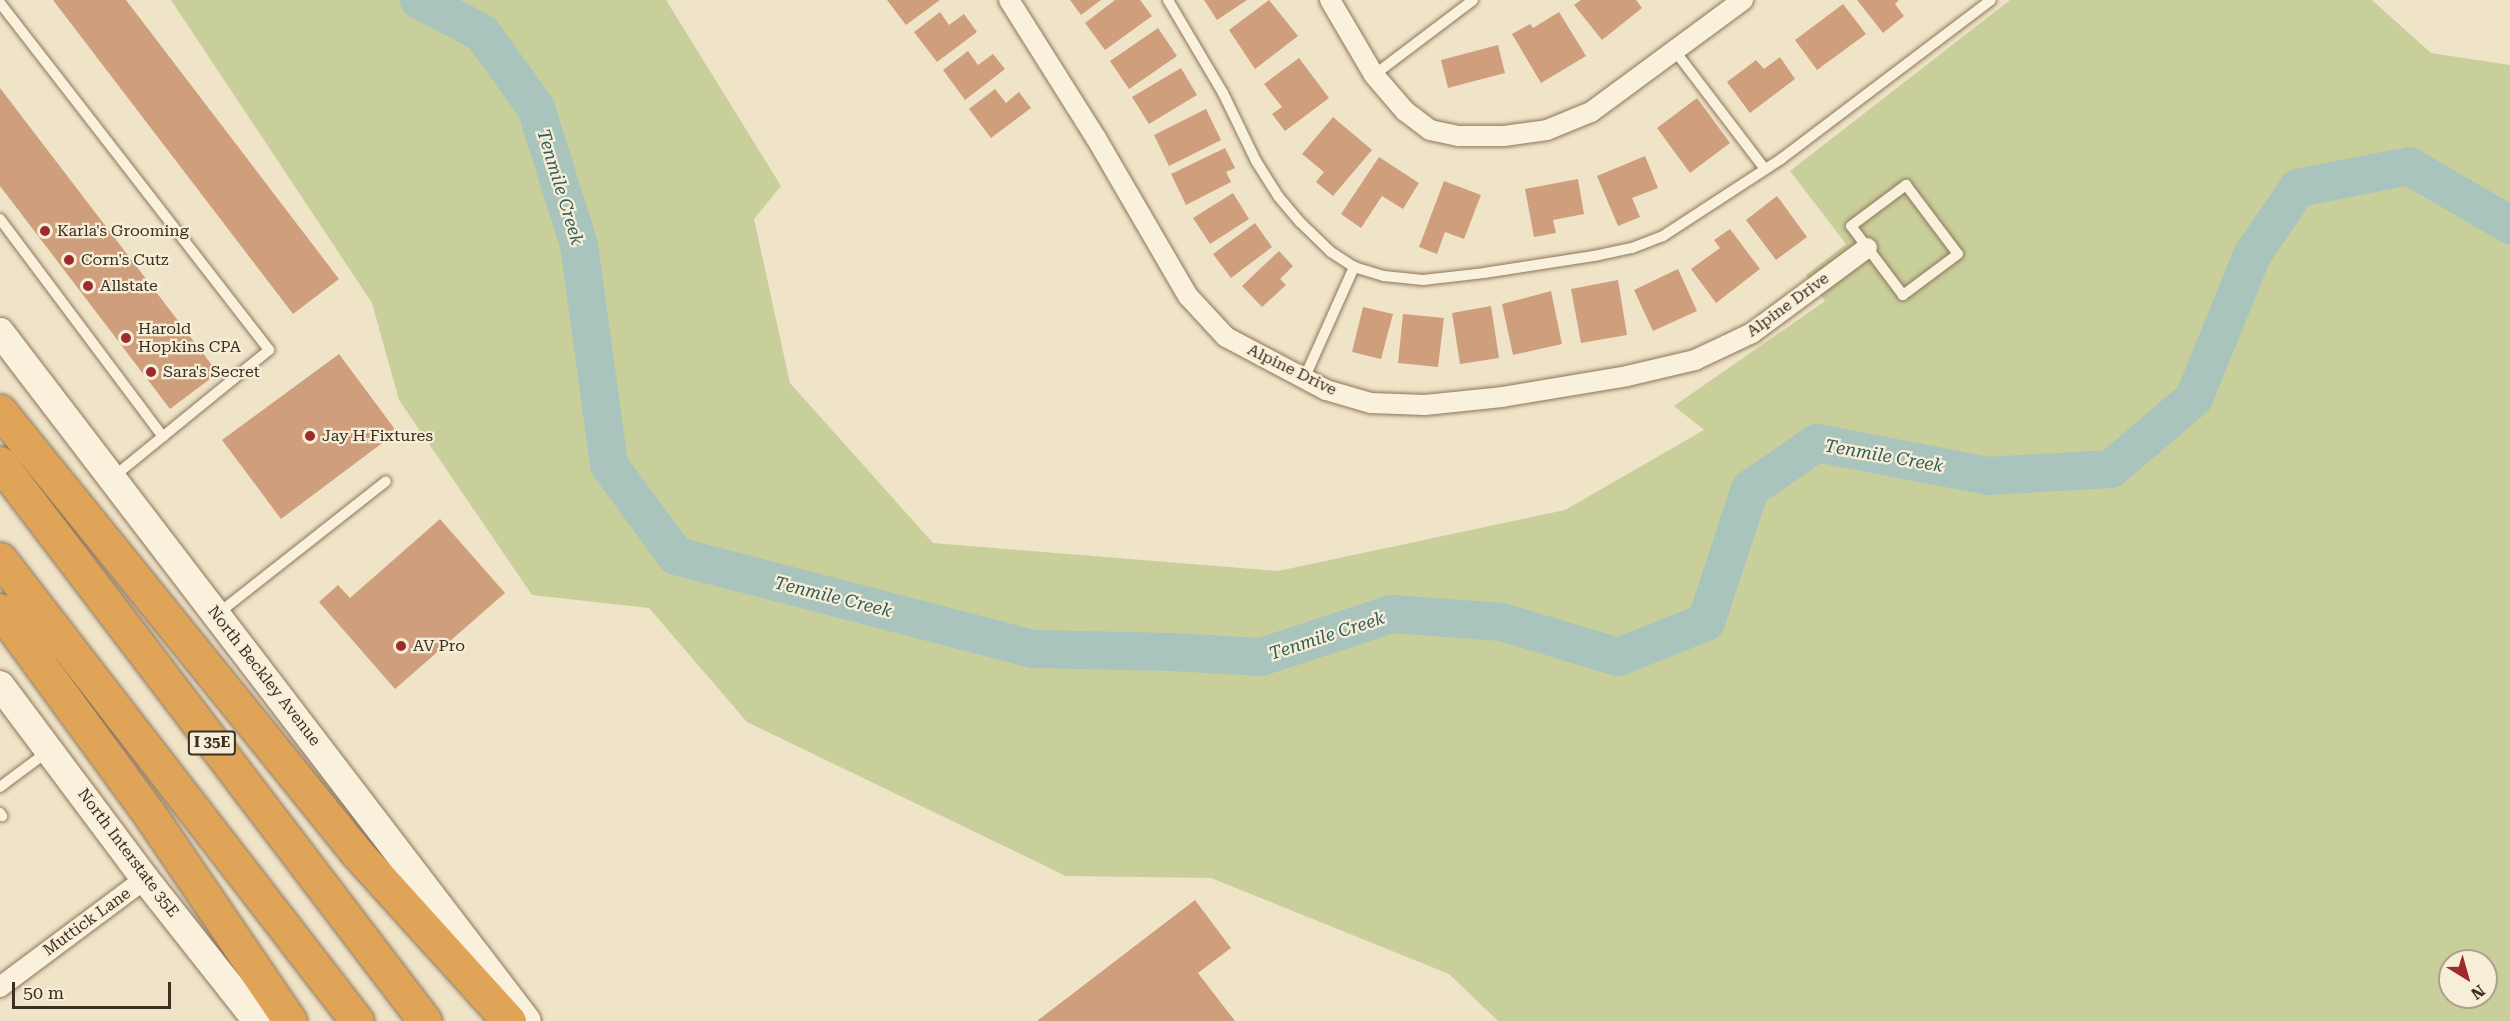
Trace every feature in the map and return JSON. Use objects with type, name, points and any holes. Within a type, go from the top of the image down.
[{"type":"highway","points":[[0,411],[357,853],[508,1021]]},
{"type":"highway","name":"I 35E","points":[[0,463],[425,1021]]},
{"type":"highway","points":[[0,559],[357,1021]]},
{"type":"highway","points":[[0,610],[152,818],[290,1021]]},
{"type":"main road","name":"North Beckley Avenue","points":[[0,332],[527,1021]]},
{"type":"main road","name":"North Interstate 35E","points":[[0,685],[145,879],[257,1021]]},
{"type":"street","name":"Alpine Drive","points":[[1010,0],[1096,138],[1188,296],[1226,337],[1326,390],[1371,403],[1425,405],[1502,397],[1627,376],[1695,360],[1752,333],[1867,248]]},
{"type":"street","points":[[1330,0],[1374,75],[1405,111],[1430,130],[1459,136],[1504,136],[1547,130],[1591,112],[1743,0]]},
{"type":"street","name":"Muttick Lane","points":[[0,987],[145,879]]},
{"type":"lane","points":[[1168,0],[1223,93],[1256,161],[1278,196],[1300,222],[1331,252],[1354,267],[1384,276],[1424,279],[1484,273],[1632,248],[1663,236],[1765,169],[1991,0]]},
{"type":"lane","points":[[1374,75],[1473,0]]},
{"type":"lane","points":[[0,3],[269,350],[112,478]]},
{"type":"lane","points":[[1675,51],[1765,169]]},
{"type":"lane","points":[[1906,185],[1958,255],[1902,295],[1867,248],[1851,226],[1906,185]]},
{"type":"lane","points":[[0,219],[162,437]]},
{"type":"lane","points":[[1304,379],[1354,267]]},
{"type":"lane","points":[[216,615],[386,481]]},
{"type":"lane","points":[[0,787],[50,750]]},
{"type":"green space","points":[[171,0],[666,0],[781,186],[754,219],[790,383],[933,543],[1278,571],[1565,510],[1704,430],[1674,406],[1825,301],[1806,275],[1846,244],[1790,171],[2010,0],[2372,0],[2431,53],[2510,65],[2510,1021],[1498,1021],[1449,974],[1211,878],[1066,876],[747,722],[649,608],[532,595],[399,400],[372,303]]},
{"type":"building","points":[[53,0],[126,0],[339,279],[293,314]]},
{"type":"building","points":[[887,0],[940,0],[906,25]]},
{"type":"building","points":[[1070,0],[1101,0],[1081,15]]},
{"type":"building","points":[[1115,0],[1140,0],[1152,16],[1105,50],[1085,23]]},
{"type":"building","points":[[1204,0],[1247,0],[1217,20]]},
{"type":"building","points":[[1269,0],[1298,36],[1255,69],[1229,30]]},
{"type":"building","points":[[1581,0],[1636,0],[1642,8],[1602,40],[1574,5]]},
{"type":"building","points":[[1857,0],[1899,0],[1895,4],[1904,16],[1883,33]]},
{"type":"building","points":[[1843,4],[1866,34],[1817,70],[1795,40]]},
{"type":"building","points":[[940,12],[949,25],[964,14],[977,32],[937,62],[914,32]]},
{"type":"building","points":[[1559,12],[1586,56],[1541,83],[1512,34],[1530,24],[1533,28]]},
{"type":"building","points":[[1158,28],[1177,56],[1129,89],[1110,61]]},
{"type":"building","points":[[1498,45],[1505,73],[1448,88],[1441,60]]},
{"type":"building","points":[[968,51],[978,65],[993,54],[1005,69],[965,100],[943,70]]},
{"type":"building","points":[[1780,57],[1795,79],[1750,113],[1727,82],[1756,60],[1764,69]]},
{"type":"building","points":[[1299,58],[1329,98],[1285,131],[1272,114],[1282,107],[1264,84]]},
{"type":"building","points":[[1181,68],[1197,95],[1149,124],[1132,97]]},
{"type":"building","points":[[0,88],[218,373],[170,409],[0,186]]},
{"type":"building","points":[[995,89],[1006,103],[1019,92],[1031,108],[991,138],[969,109]]},
{"type":"building","points":[[1697,98],[1730,143],[1690,173],[1657,128]]},
{"type":"building","points":[[1206,109],[1221,140],[1169,166],[1154,135]]},
{"type":"building","points":[[1333,117],[1372,150],[1333,196],[1316,182],[1324,172],[1302,154]]},
{"type":"building","points":[[1225,148],[1235,168],[1226,172],[1231,182],[1186,205],[1171,174]]},
{"type":"building","points":[[1645,156],[1658,188],[1632,198],[1640,217],[1618,226],[1597,176]]},
{"type":"building","points":[[1379,157],[1419,183],[1403,209],[1382,196],[1361,228],[1341,214]]},
{"type":"building","points":[[1578,179],[1584,214],[1553,220],[1556,233],[1534,237],[1525,189]]},
{"type":"building","points":[[1444,181],[1481,195],[1464,239],[1445,232],[1437,254],[1419,247]]},
{"type":"building","points":[[1233,193],[1249,219],[1210,244],[1193,218]]},
{"type":"building","points":[[1777,196],[1807,237],[1776,260],[1746,220]]},
{"type":"building","points":[[1255,223],[1272,247],[1231,278],[1213,254]]},
{"type":"building","points":[[1730,229],[1760,269],[1716,303],[1691,269],[1720,248],[1714,240]]},
{"type":"building","points":[[1279,251],[1293,266],[1280,279],[1286,285],[1262,307],[1242,286]]},
{"type":"building","points":[[1678,269],[1697,311],[1653,331],[1634,290]]},
{"type":"building","points":[[1618,280],[1627,335],[1581,343],[1571,289]]},
{"type":"building","points":[[1551,291],[1562,344],[1513,355],[1502,304]]},
{"type":"building","points":[[1491,306],[1499,358],[1460,364],[1452,313]]},
{"type":"building","points":[[1363,307],[1393,314],[1381,359],[1352,352]]},
{"type":"building","points":[[1403,314],[1444,318],[1438,367],[1398,363]]},
{"type":"building","name":"Jay H Fixtures","points":[[339,354],[397,432],[281,519],[222,440]]},
{"type":"building","name":"AV Pro","points":[[440,519],[505,593],[395,689],[319,602],[338,585],[350,598]]},
{"type":"building","points":[[1195,900],[1231,948],[1198,973],[1235,1021],[1037,1021]]},
{"type":"waterway","name":"Tenmile Creek","points":[[419,0],[482,33],[536,108],[579,245],[609,465],[676,556],[1034,649],[1172,652],[1261,657],[1392,614],[1502,622],[1618,657],[1706,622],[1750,489],[1817,443],[1988,476],[2111,469],[2194,398],[2252,255],[2298,188],[2409,166],[2510,225]]},
{"type":"place","name":"Karla's Grooming","points":[[45,231]]},
{"type":"place","name":"Corn's Cutz","points":[[69,260]]},
{"type":"place","name":"Allstate","points":[[88,286]]},
{"type":"place","name":"Harold Hopkins CPA","points":[[126,338]]},
{"type":"place","name":"Sara's Secret","points":[[151,372]]},
{"type":"place","name":"Jay H Fixtures","points":[[310,436]]},
{"type":"place","name":"AV Pro","points":[[401,646]]}]
